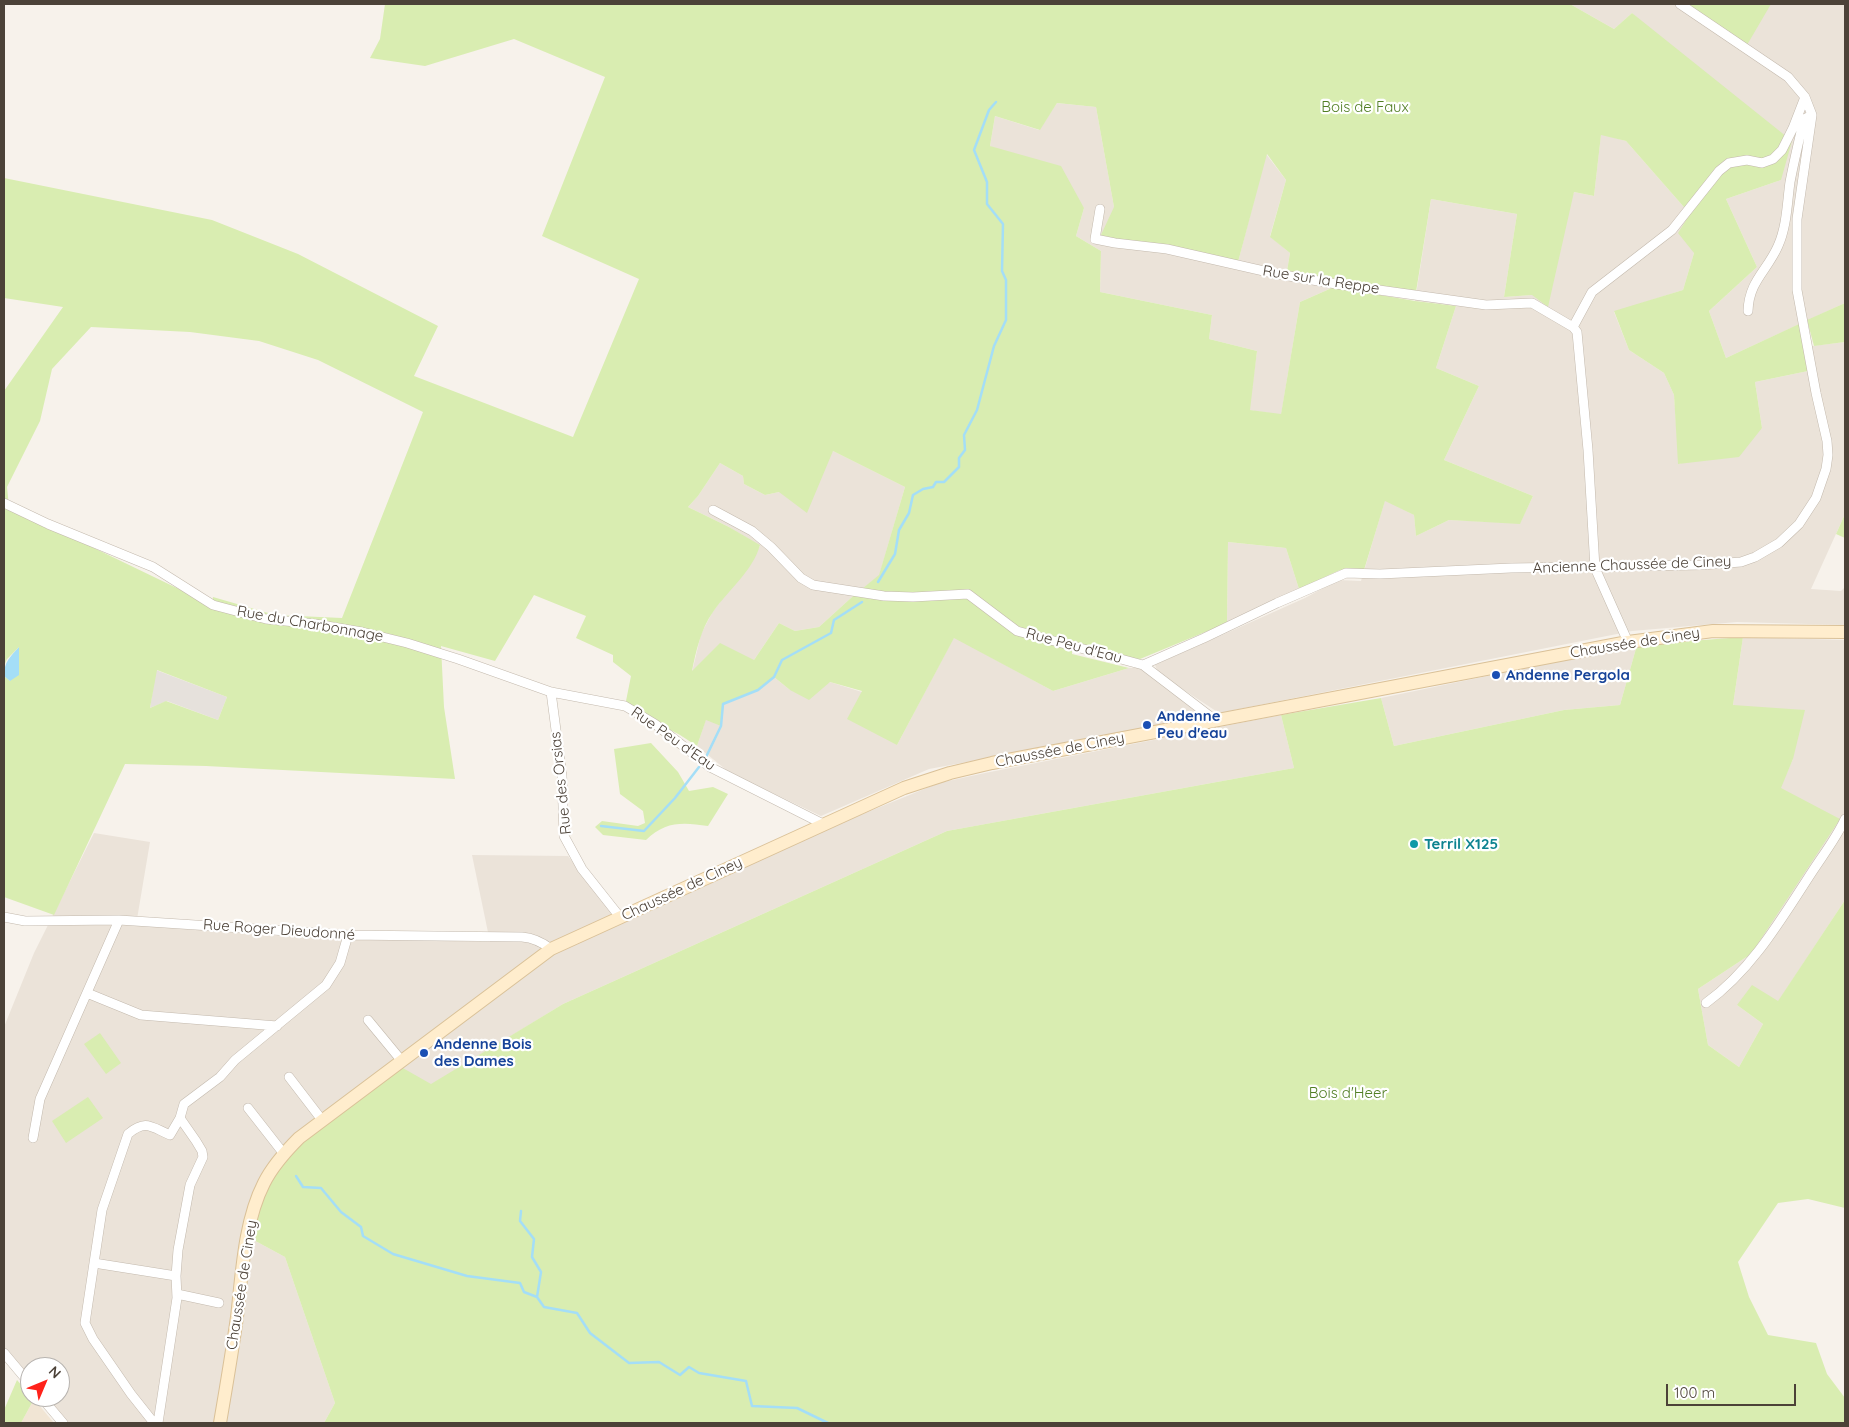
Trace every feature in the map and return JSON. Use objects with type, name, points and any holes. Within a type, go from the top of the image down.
[{"type":"main road","name":"Chaussée de Ciney","points":[[220,1423],[233,1346],[243,1264],[254,1205],[264,1181],[284,1154],[299,1138],[551,949],[904,788],[950,773],[1215,720],[1628,642],[1713,631],[1845,632]]},
{"type":"street","name":"Ancienne Chaussée de Ciney","points":[[1142,665],[1346,573],[1380,574],[1511,568],[1701,565],[1741,562],[1768,550],[1788,536],[1799,524],[1816,498],[1826,469],[1828,455],[1827,441],[1797,290],[1797,219],[1812,115],[1805,97],[1788,76],[1680,4]]},
{"type":"street","points":[[1628,642],[1595,568],[1588,450],[1577,332],[1573,327],[1592,292],[1672,230],[1719,171],[1729,162],[1746,160],[1762,164],[1773,159],[1782,150],[1805,97]]},
{"type":"street","points":[[1748,311],[1748,298],[1752,287],[1778,246],[1786,218],[1790,182],[1804,119],[1812,115]]},
{"type":"street","name":"Rue sur la Reppe","points":[[1100,209],[1095,239],[1167,249],[1277,274],[1336,284],[1486,304],[1532,303],[1573,327]]},
{"type":"street","name":"Rue du Charbonnage","points":[[4,503],[48,524],[153,567],[213,605],[266,619],[315,624],[362,632],[407,643],[458,659]]},
{"type":"street","name":"Rue Peu d'Eau","points":[[713,510],[752,531],[772,547],[801,578],[813,585],[884,596],[913,597],[968,594],[1017,631],[1142,665],[1215,720]]},
{"type":"street","name":"Rue Peu d'Eau","points":[[458,659],[551,692],[625,706],[655,724],[710,767],[823,824]]},
{"type":"street","name":"Rue des Orsias","points":[[551,692],[562,776],[564,836],[582,869],[620,917]]},
{"type":"street","points":[[1706,1003],[1726,989],[1763,945],[1845,819]]},
{"type":"street","name":"Rue Roger Dieudonné","points":[[4,917],[24,922],[119,920],[348,935],[522,937],[542,942],[551,949]]},
{"type":"street","points":[[33,1138],[40,1098],[119,920]]},
{"type":"street","points":[[156,1423],[131,1394],[93,1339],[85,1323],[102,1210],[128,1134],[137,1127],[148,1124],[170,1135],[180,1118],[184,1104],[220,1077],[235,1060],[326,985],[340,963],[348,935]]},
{"type":"street","points":[[86,994],[141,1015],[277,1026]]},
{"type":"street","points":[[368,1020],[401,1060]]},
{"type":"street","points":[[289,1077],[322,1120]]},
{"type":"street","points":[[248,1108],[284,1154]]},
{"type":"street","points":[[156,1423],[177,1294],[178,1250],[190,1185],[203,1157],[202,1151],[180,1118]]},
{"type":"street","points":[[94,1263],[176,1276]]},
{"type":"street","points":[[177,1294],[219,1303]]},
{"type":"street","points":[[4,1353],[20,1372]]},
{"type":"street","points":[[49,1407],[63,1423]]},
{"type":"shaded area","points":[[1570,4],[1845,4],[1845,303],[1726,358],[1709,311],[1757,267],[1726,199],[1781,180],[1632,13],[1614,29]]},
{"type":"shaded area","points":[[1057,103],[1096,107],[1114,207],[1238,262],[1266,154],[1286,180],[1270,236],[1290,253],[1287,271],[1334,287],[1300,302],[1281,415],[1249,410],[1257,351],[1209,339],[1212,315],[1100,292],[1101,251],[1076,236],[1084,208],[990,146],[995,116],[1039,130]]},
{"type":"shaded area","points":[[1601,134],[1626,141],[1690,214],[1694,253],[1683,290],[1614,312],[1629,350],[1664,373],[1674,395],[1679,464],[1762,428],[1755,382],[1808,371],[1804,347],[1845,342],[1845,514],[1811,589],[1841,591],[1845,587],[1845,625],[1737,622],[1632,631],[1219,713],[1158,673],[1155,665],[1305,598],[1338,580],[1361,581],[1385,500],[1414,515],[1416,536],[1449,520],[1520,523],[1533,496],[1444,460],[1479,386],[1436,368],[1456,306],[1415,301],[1431,199],[1517,214],[1504,297],[1532,295],[1574,192],[1594,196]]},
{"type":"shaded area","points":[[833,451],[905,487],[879,576],[819,627],[795,631],[779,623],[754,660],[692,672],[701,634],[712,613],[760,546],[729,527],[688,507],[698,496],[720,463],[743,476],[744,484],[765,495],[779,492]]},
{"type":"shaded area","points":[[1228,542],[1286,548],[1299,589],[1227,623]]},
{"type":"shaded area","points":[[954,637],[1053,691],[1129,668],[1141,668],[1204,716],[929,769],[821,816],[730,773],[697,746],[706,719],[721,725],[723,704],[758,690],[774,677],[790,690],[830,682],[862,692],[897,745]]},
{"type":"shaded area","points":[[1743,637],[1845,640],[1845,900],[1778,1002],[1737,1005],[1763,1024],[1739,1067],[1708,1045],[1698,989],[1751,954],[1780,788],[1793,759],[1733,705]]},
{"type":"shaded area","points":[[1637,645],[1620,705],[1564,710],[1394,746],[1381,698]]},
{"type":"shaded area","points":[[156,670],[227,697],[218,720],[167,701],[150,708]]},
{"type":"shaded area","points":[[1281,715],[1294,768],[947,831],[563,1004],[431,1085],[248,1237],[285,1257],[335,1403],[324,1423],[69,1423],[55,1407],[70,1407],[70,1357],[20,1357],[20,1367],[4,1349],[4,1027],[34,953],[94,833],[150,842],[136,925],[277,936],[490,942],[472,855],[568,856],[619,922],[821,831],[939,783]]},
{"type":"shaded area","points":[[30,1407],[41,1407],[54,1423],[21,1423]]},
{"type":"green space","name":"Bois de Faux","points":[[385,4],[1570,4],[1614,29],[1632,13],[1792,141],[1781,180],[1726,199],[1757,267],[1709,311],[1726,358],[1799,324],[1808,371],[1755,382],[1762,428],[1739,457],[1678,464],[1674,395],[1664,373],[1629,350],[1614,311],[1683,290],[1694,253],[1678,233],[1690,214],[1626,141],[1601,135],[1594,196],[1574,192],[1548,307],[1532,295],[1504,297],[1517,214],[1431,199],[1416,292],[1287,271],[1290,253],[1270,237],[1286,180],[1267,154],[1238,262],[1100,237],[1114,207],[1096,107],[1057,103],[1040,130],[995,116],[990,146],[1061,166],[1084,208],[1076,236],[1101,251],[1100,292],[1212,315],[1209,339],[1257,351],[1250,410],[1281,414],[1300,302],[1334,287],[1456,306],[1436,368],[1479,386],[1444,460],[1533,496],[1520,524],[1449,520],[1416,536],[1414,515],[1385,501],[1364,570],[1340,570],[1299,589],[1286,548],[1228,542],[1227,623],[1140,659],[1128,658],[1072,643],[1072,654],[1129,668],[1053,691],[954,638],[897,745],[847,719],[862,691],[830,682],[809,700],[790,690],[774,677],[758,690],[724,704],[721,726],[706,720],[697,746],[625,706],[631,676],[613,662],[613,655],[576,638],[586,616],[534,595],[495,661],[441,646],[444,707],[455,779],[206,766],[125,764],[54,915],[4,897],[4,676],[10,681],[19,647],[7,659],[4,666],[4,391],[63,307],[4,298],[4,178],[212,220],[298,254],[438,326],[414,376],[573,437],[639,279],[542,236],[605,77],[514,39],[425,66],[370,58],[380,39]],"holes":[[[91,327],[190,332],[259,341],[318,360],[423,412],[342,618],[275,615],[213,597],[212,605],[9,507],[7,487],[40,421],[52,369]],[[833,451],[905,487],[879,575],[819,627],[795,631],[779,623],[754,660],[720,643],[692,671],[699,640],[705,626],[719,604],[746,572],[760,545],[688,507],[698,496],[720,463],[743,476],[744,484],[765,495],[779,492],[807,513]],[[157,670],[227,697],[218,720],[166,701],[150,708]]]},
{"type":"green space","points":[[1684,4],[1771,4],[1747,45]]},
{"type":"green space","points":[[1845,303],[1845,342],[1814,346],[1807,320]]},
{"type":"green space","points":[[1845,514],[1845,538],[1836,534]]},
{"type":"green space","name":"Bois d'Heer","points":[[1743,637],[1733,705],[1805,710],[1793,759],[1781,788],[1840,819],[1751,954],[1698,989],[1708,1045],[1739,1067],[1763,1024],[1737,1005],[1752,985],[1778,1001],[1845,900],[1845,1208],[1808,1199],[1778,1203],[1738,1262],[1749,1297],[1768,1335],[1816,1343],[1827,1374],[1845,1398],[1845,1423],[324,1423],[335,1403],[285,1257],[248,1237],[254,1205],[284,1154],[401,1067],[431,1084],[563,1004],[947,831],[1294,768],[1281,715],[1381,698],[1394,746],[1564,710],[1620,705],[1637,645]]},
{"type":"green space","points":[[651,743],[678,772],[689,791],[713,787],[728,794],[708,826],[675,824],[660,829],[646,840],[603,835],[595,827],[602,821],[638,826],[645,823],[643,811],[620,794],[614,749]]},
{"type":"green space","points":[[100,1033],[121,1063],[106,1074],[84,1044]]},
{"type":"green space","points":[[88,1097],[103,1118],[66,1143],[52,1121]]},
{"type":"green space","points":[[17,1380],[20,1383],[20,1407],[30,1407],[21,1423],[4,1423],[4,1410]]},
{"type":"water","points":[[19,647],[19,675],[10,681],[4,676],[6,663]]},
{"type":"waterway","points":[[878,582],[895,554],[899,530],[909,513],[913,495],[923,489],[933,487],[936,482],[944,482],[959,467],[959,458],[965,450],[964,435],[977,410],[994,346],[1006,320],[1006,280],[1002,271],[1003,224],[987,204],[987,182],[974,150],[989,110],[996,102]]},
{"type":"waterway","points":[[706,757],[721,726],[723,704],[758,690],[774,677],[782,660],[831,633],[834,620],[862,602]]},
{"type":"waterway","points":[[601,826],[644,831],[675,798],[699,767]]},
{"type":"waterway","points":[[296,1176],[303,1187],[321,1188],[341,1212],[361,1227],[363,1236],[393,1254],[467,1276],[520,1283],[524,1292],[537,1297],[544,1307],[577,1313],[590,1333],[629,1363],[659,1362],[680,1375],[689,1367],[699,1373],[746,1381],[752,1406],[797,1408],[828,1423]]},
{"type":"waterway","points":[[521,1211],[520,1221],[534,1239],[532,1257],[541,1272],[537,1297]]},
{"type":"place","name":"Andenne Pergola","points":[[1496,675]]},
{"type":"place","name":"Andenne Peu d'eau","points":[[1147,725]]},
{"type":"place","name":"Terril X125","points":[[1414,844]]},
{"type":"place","name":"Andenne Bois des Dames","points":[[424,1053]]}]
